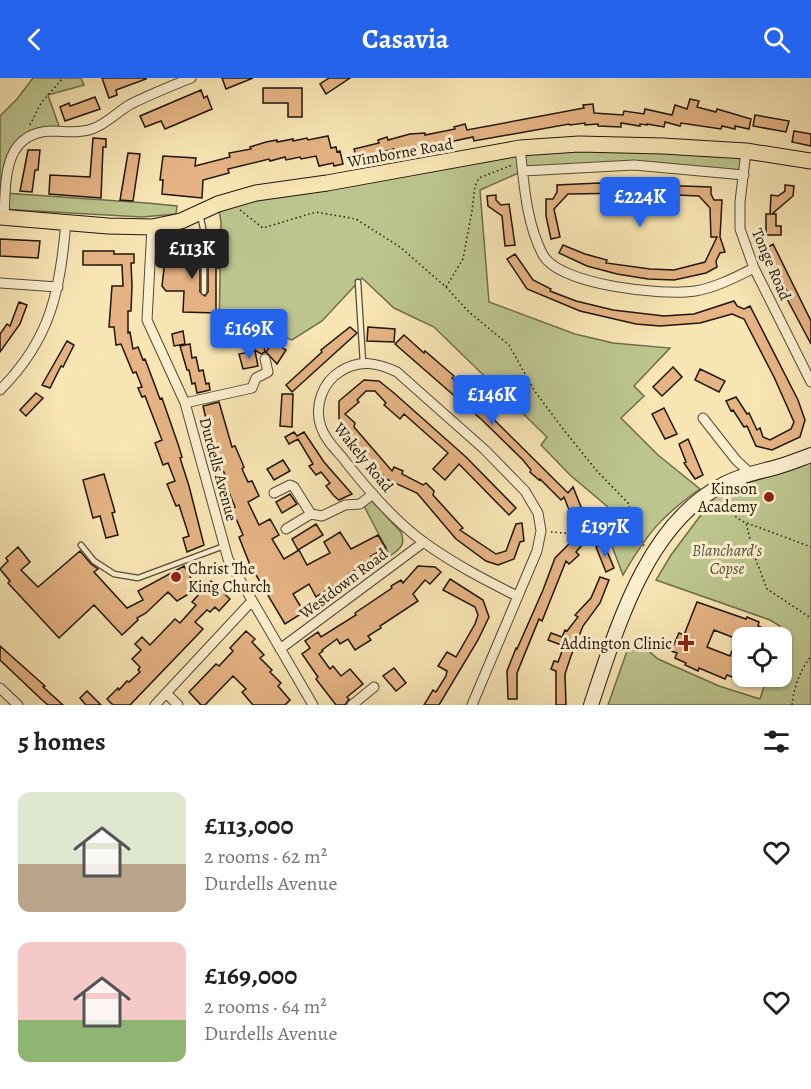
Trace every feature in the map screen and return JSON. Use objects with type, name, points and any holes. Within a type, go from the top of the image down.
[{"type":"main road","name":"Wimborne Road","points":[[2,217],[152,227],[181,221],[227,201],[256,193],[521,160],[579,144],[746,151],[811,161]]},
{"type":"street","points":[[2,217],[7,165],[22,142],[38,133],[82,132],[94,128],[130,105],[191,78]]},
{"type":"street","name":"Tonge Road","points":[[746,151],[740,202],[740,229],[754,268],[811,382]]},
{"type":"street","points":[[521,160],[532,227],[544,257],[566,272],[612,287],[660,292],[695,291],[731,279],[754,268]]},
{"type":"street","name":"Wimborne Road","points":[[521,160],[634,165],[744,176]]},
{"type":"street","points":[[0,390],[24,362],[46,324],[58,287],[66,222]]},
{"type":"street","name":"Durdells Avenue","points":[[152,227],[147,320],[185,403],[228,559],[312,705]]},
{"type":"street","points":[[0,283],[58,287]]},
{"type":"street","points":[[185,403],[252,388],[256,378],[268,372],[265,359]]},
{"type":"street","points":[[363,363],[380,365],[397,372],[485,450],[533,502],[538,513],[541,531],[537,551],[472,705]]},
{"type":"street","name":"Wakely Road","points":[[363,363],[346,368],[328,381],[322,393],[319,414],[326,438],[373,494],[424,542],[458,564],[517,596]]},
{"type":"street","points":[[703,418],[736,460],[750,473]]},
{"type":"street","points":[[591,705],[635,584],[667,535],[684,515],[704,496],[724,484],[750,473],[778,467],[811,455]]},
{"type":"street","points":[[274,493],[290,485],[294,487],[311,514]]},
{"type":"street","points":[[286,529],[311,514],[322,516],[345,505],[360,504],[373,494]]},
{"type":"street","name":"Westdown Road","points":[[280,649],[424,542]]},
{"type":"street","points":[[155,705],[251,602]]},
{"type":"street","points":[[352,705],[374,687]]},
{"type":"street","points":[[166,693],[178,705]]},
{"type":"street","points":[[2,694],[18,705]]},
{"type":"lane","points":[[200,214],[204,233],[204,292]]},
{"type":"lane","points":[[358,282],[363,363]]},
{"type":"lane","points":[[81,545],[94,561],[114,574],[138,578],[224,546]]},
{"type":"path","points":[[22,142],[41,103],[63,78]]},
{"type":"path","points":[[446,287],[463,259],[475,186],[479,178],[521,160]]},
{"type":"path","points":[[227,201],[263,228],[316,212],[356,219],[400,248],[446,287],[469,312],[509,345],[534,390],[563,429],[596,470],[628,503],[650,561]]},
{"type":"path","points":[[724,484],[733,517],[811,547]]},
{"type":"path","points":[[746,523],[754,555],[767,589],[811,618]]},
{"type":"path","points":[[541,531],[641,539]]},
{"type":"path","points":[[792,705],[800,670],[811,656]]},
{"type":"green space","points":[[33,78],[81,78],[84,85],[48,95],[61,132],[50,131],[18,146],[5,193],[177,206],[176,214],[142,217],[0,209],[0,116]]},
{"type":"green space","points":[[520,148],[746,151],[744,175],[634,165],[523,171],[480,190],[489,302],[575,334],[613,343],[670,348],[634,386],[644,396],[621,418],[658,455],[700,489],[664,518],[640,548],[623,575],[610,541],[601,529],[621,518],[570,475],[541,445],[547,437],[434,327],[394,308],[362,278],[322,321],[292,340],[265,330],[219,332],[221,222],[218,204]]},
{"type":"green space","name":"Blanchard's Copse","points":[[811,456],[811,705],[608,705],[628,648],[635,639],[658,659],[719,686],[760,699],[764,687],[792,687],[792,627],[780,627],[770,620],[656,580],[671,555],[724,484],[727,495],[726,484]]},
{"type":"green space","points":[[371,500],[401,532],[403,540],[401,546],[390,556],[364,506]]},
{"type":"building","points":[[102,78],[146,79],[116,90],[117,95],[109,98]]},
{"type":"building","points":[[222,78],[253,78],[226,89]]},
{"type":"building","points":[[329,78],[350,78],[326,94],[320,84]]},
{"type":"building","points":[[263,88],[302,88],[302,117],[288,117],[288,103],[263,103]]},
{"type":"building","points":[[201,90],[204,98],[207,96],[212,109],[165,129],[161,121],[145,127],[140,116]]},
{"type":"building","points":[[95,97],[100,109],[65,121],[60,107]]},
{"type":"building","points":[[690,99],[699,101],[697,107],[716,112],[717,109],[751,119],[749,129],[722,126],[721,129],[681,123],[680,126],[665,122],[664,127],[621,123],[621,127],[598,126],[598,124],[585,125],[585,123],[474,141],[473,137],[395,152],[394,149],[374,154],[375,158],[358,162],[354,149],[379,143],[378,140],[387,137],[388,140],[410,134],[425,133],[425,135],[455,129],[454,127],[465,124],[467,130],[584,108],[583,105],[593,104],[594,113],[623,115],[624,111],[644,114],[645,109],[672,115],[675,105],[687,109]]},
{"type":"building","points":[[755,115],[789,121],[786,132],[753,126]]},
{"type":"building","points":[[794,131],[811,134],[811,146],[792,142]]},
{"type":"building","points":[[328,136],[331,148],[336,147],[337,152],[340,151],[343,164],[334,166],[333,163],[319,166],[316,156],[286,160],[285,157],[270,161],[269,159],[228,169],[229,173],[203,180],[202,198],[162,194],[163,180],[160,180],[163,156],[196,158],[195,166],[230,157],[229,153],[251,149],[250,147],[266,142],[307,138],[308,140]]},
{"type":"building","points":[[93,138],[106,139],[106,147],[103,147],[101,198],[49,194],[50,175],[90,177]]},
{"type":"building","points":[[28,150],[40,150],[32,192],[20,191]]},
{"type":"building","points":[[128,153],[140,154],[133,201],[120,200]]},
{"type":"building","points":[[599,183],[711,187],[714,200],[722,200],[720,237],[725,252],[720,253],[716,261],[717,267],[706,273],[674,280],[648,279],[587,266],[559,253],[563,245],[607,260],[606,263],[650,269],[674,270],[705,262],[717,237],[711,237],[710,208],[699,196],[633,193],[568,194],[554,209],[560,237],[551,239],[546,216],[546,199],[553,199],[557,192],[557,185]]},
{"type":"building","points":[[785,185],[794,186],[793,196],[772,214],[776,214],[776,226],[781,226],[781,235],[766,235],[766,214],[770,214],[771,195],[778,196],[785,191]]},
{"type":"building","points":[[496,195],[496,200],[501,205],[509,204],[515,245],[505,246],[502,216],[488,206],[487,196]]},
{"type":"building","points":[[0,239],[40,241],[38,258],[0,256]]},
{"type":"building","points":[[773,244],[811,321],[811,344],[786,297],[789,295],[765,249]]},
{"type":"building","points":[[208,247],[220,247],[219,268],[216,268],[216,313],[183,312],[184,291],[166,291],[162,286],[166,251],[185,251],[185,256],[200,256],[200,292],[205,296],[208,292]]},
{"type":"building","points":[[83,251],[114,251],[114,254],[134,254],[134,263],[131,263],[131,311],[128,311],[128,333],[130,332],[133,349],[138,347],[143,360],[145,359],[160,399],[162,398],[182,457],[180,458],[204,545],[187,552],[183,538],[189,536],[179,505],[176,506],[167,484],[175,481],[168,463],[163,465],[155,443],[162,440],[145,396],[142,397],[138,388],[142,387],[136,372],[133,373],[121,344],[116,345],[114,327],[109,327],[112,286],[123,286],[122,265],[83,265]]},
{"type":"building","points":[[515,254],[533,280],[551,289],[550,291],[576,301],[613,310],[664,316],[694,314],[734,301],[737,306],[744,309],[750,306],[798,400],[805,420],[800,437],[772,450],[756,446],[747,426],[744,427],[726,401],[736,397],[747,414],[749,413],[757,430],[760,428],[763,437],[770,440],[791,429],[794,422],[744,319],[732,314],[700,323],[660,326],[636,324],[580,311],[527,289],[507,259]]},
{"type":"building","points":[[19,302],[27,305],[20,324],[0,352],[0,334],[7,324],[10,326]]},
{"type":"building","points":[[350,327],[357,333],[292,392],[286,385],[322,352],[321,350]]},
{"type":"building","points":[[368,327],[395,329],[394,342],[367,341]]},
{"type":"building","points":[[183,331],[185,344],[174,346],[172,334]]},
{"type":"building","points":[[404,335],[454,376],[452,378],[568,493],[573,487],[588,524],[576,528],[564,497],[561,500],[530,472],[531,470],[523,460],[481,419],[395,344]]},
{"type":"building","points":[[67,341],[74,345],[63,367],[61,366],[50,388],[42,385]]},
{"type":"building","points":[[263,342],[265,352],[261,354],[255,350],[254,344]]},
{"type":"building","points":[[273,342],[286,350],[277,364],[266,352]]},
{"type":"building","points":[[190,344],[192,358],[196,357],[199,371],[203,370],[210,390],[197,393],[195,383],[192,384],[180,346]]},
{"type":"building","points":[[255,351],[258,366],[243,369],[239,354]]},
{"type":"building","points":[[673,367],[682,377],[662,396],[653,387]]},
{"type":"building","points":[[700,369],[725,381],[719,392],[695,380]]},
{"type":"building","points":[[364,380],[379,381],[394,393],[466,457],[516,508],[509,515],[459,464],[445,480],[433,469],[448,453],[404,414],[400,419],[384,405],[386,403],[375,391],[366,391],[357,400],[359,402],[345,414],[355,423],[354,427],[392,471],[394,467],[423,485],[426,483],[434,491],[433,495],[463,528],[460,530],[496,554],[506,551],[516,524],[522,523],[524,541],[520,542],[514,559],[498,565],[486,561],[456,539],[417,493],[386,479],[363,452],[339,421],[339,401]]},
{"type":"building","points":[[36,393],[43,398],[26,416],[20,410]]},
{"type":"building","points":[[282,394],[293,394],[292,427],[280,426]]},
{"type":"building","points":[[219,402],[232,447],[235,446],[248,482],[252,481],[259,496],[248,502],[259,525],[270,519],[279,535],[272,539],[284,559],[299,550],[307,565],[330,553],[324,542],[340,532],[351,549],[378,535],[386,548],[371,556],[372,558],[360,565],[361,567],[348,574],[349,576],[316,597],[309,584],[293,594],[304,612],[285,624],[250,565],[239,537],[243,535],[232,509],[235,507],[224,480],[227,479],[213,449],[203,406]]},
{"type":"building","points":[[664,408],[677,434],[665,439],[652,414]]},
{"type":"building","points":[[294,432],[297,436],[304,432],[324,462],[352,494],[339,500],[334,496],[326,486],[330,483],[321,472],[316,475],[309,466],[313,464],[298,439],[289,444],[285,437]]},
{"type":"building","points":[[688,439],[703,475],[695,479],[684,463],[686,462],[679,444]]},
{"type":"building","points":[[283,460],[290,471],[274,480],[267,469]]},
{"type":"building","points":[[104,474],[115,512],[112,513],[118,535],[106,538],[100,516],[93,518],[83,480]]},
{"type":"building","points":[[290,494],[297,504],[282,513],[276,502]]},
{"type":"building","points":[[316,524],[323,535],[298,550],[292,539]]},
{"type":"building","points":[[577,536],[584,543],[576,552],[579,555],[569,564],[566,561],[542,621],[539,619],[517,673],[517,699],[508,699],[507,671],[516,648],[555,558]]},
{"type":"building","points":[[604,544],[614,568],[606,572],[596,547]]},
{"type":"building","points":[[18,547],[30,562],[21,570],[38,587],[80,551],[98,569],[94,572],[127,608],[143,600],[138,591],[184,566],[197,589],[177,601],[168,592],[146,613],[137,618],[138,620],[122,635],[94,605],[59,638],[8,583],[10,581],[0,569],[8,561],[6,558]]},
{"type":"building","points":[[418,566],[435,567],[441,572],[430,584],[425,580],[413,594],[418,601],[380,626],[381,628],[368,636],[371,640],[355,650],[348,639],[340,644],[337,639],[319,654],[330,669],[333,666],[341,676],[350,669],[363,684],[347,697],[349,699],[345,705],[336,705],[316,679],[318,677],[302,654],[310,648],[305,641],[318,632],[321,637],[356,615],[355,613],[392,588],[391,586],[401,580],[403,583]]},
{"type":"building","points":[[600,577],[609,580],[600,603],[583,626],[571,656],[565,674],[566,705],[556,705],[556,671],[551,669],[554,661],[558,662],[564,646],[548,640],[551,633],[562,637],[565,630],[567,631],[578,617],[575,615],[591,598]]},
{"type":"building","points":[[450,579],[483,600],[489,617],[439,705],[424,705],[433,690],[436,692],[446,676],[447,671],[438,666],[447,652],[456,657],[478,615],[475,607],[443,590]]},
{"type":"building","points":[[211,581],[230,599],[219,611],[215,607],[210,612],[207,610],[195,622],[203,629],[130,705],[113,705],[107,699],[140,672],[138,670],[140,667],[132,659],[141,650],[135,644],[142,637],[150,645],[175,619],[180,623],[196,605],[192,602]]},
{"type":"building","points":[[697,602],[746,619],[747,617],[759,622],[758,626],[760,627],[732,627],[732,637],[714,630],[707,647],[730,656],[732,651],[732,677],[727,675],[725,679],[699,668],[698,671],[675,658],[677,653],[671,651],[679,633],[684,635]]},
{"type":"building","points":[[246,631],[255,639],[252,642],[264,655],[260,658],[272,670],[270,672],[281,683],[278,686],[290,700],[285,705],[253,705],[242,692],[246,689],[233,676],[205,705],[201,705],[189,692],[216,664],[219,666],[233,651],[230,648]]},
{"type":"building","points":[[0,646],[63,705],[48,705],[41,699],[0,660]]},
{"type":"building","points":[[394,668],[406,683],[396,691],[383,676]]},
{"type":"building","points":[[87,691],[101,705],[86,705],[80,698]]},
{"type":"place","name":"Kinson Academy","points":[[769,497]]},
{"type":"place","name":"Christ The King Church","points":[[176,577]]},
{"type":"place","name":"Addington Clinic","points":[[686,643]]}]
